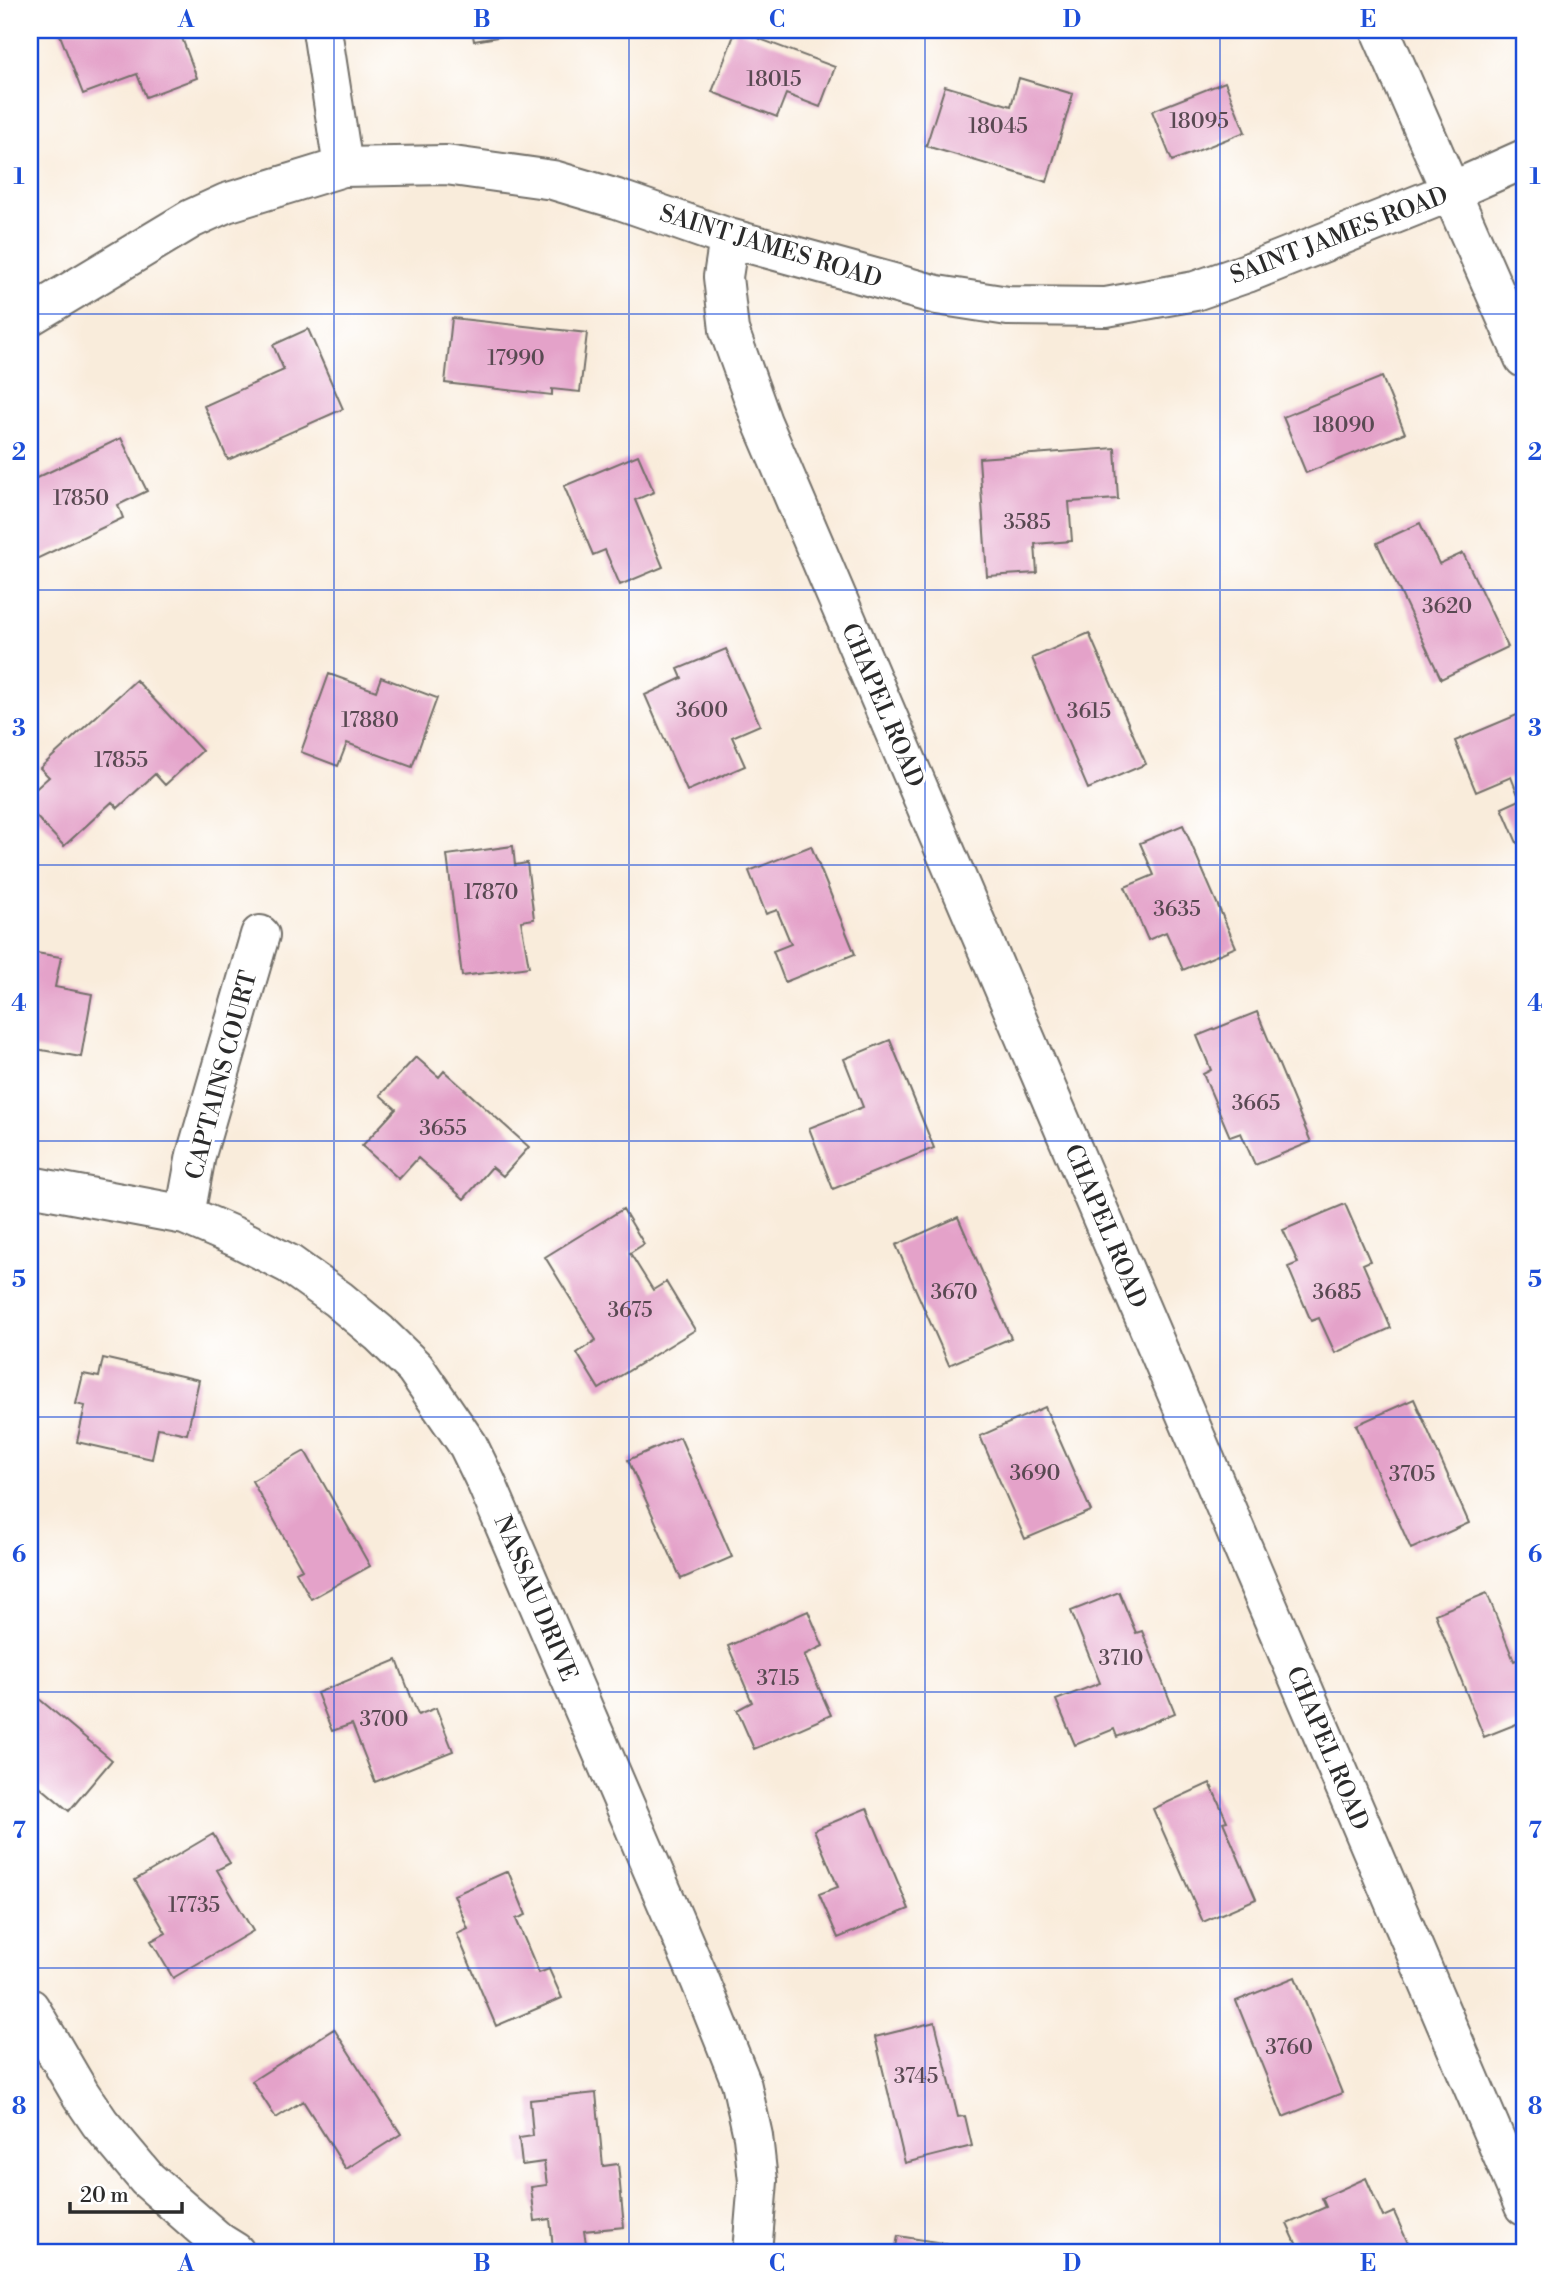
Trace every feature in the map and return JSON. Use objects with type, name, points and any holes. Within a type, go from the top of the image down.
[{"type":"street","points":[[322,30],[344,167]]},
{"type":"street","points":[[1380,30],[1524,358]]},
{"type":"street","name":"SAINT JAMES ROAD","points":[[30,316],[191,219],[226,203],[344,167],[446,165],[553,180],[729,237],[937,295],[1008,306],[1106,307],[1195,291],[1247,273],[1450,192],[1524,159]]},
{"type":"street","name":"CHAPEL ROAD","points":[[729,237],[723,277],[729,330],[762,422],[1524,2206]]},
{"type":"street","name":"CAPTAINS COURT","points":[[185,1215],[196,1155],[260,935]]},
{"type":"street","name":"NASSAU DRIVE","points":[[30,1186],[185,1215],[289,1264],[338,1299],[415,1368],[468,1445],[492,1494],[695,1967],[741,2082],[753,2136],[758,2181],[752,2252]]},
{"type":"street","points":[[30,2008],[100,2123],[139,2169],[219,2242],[236,2252]]},
{"type":"building","points":[[58,30],[179,30],[197,78],[146,97],[137,74],[83,94]]},
{"type":"building","points":[[472,30],[533,30],[533,31],[474,41]]},
{"type":"building","points":[[736,30],[835,67],[820,107],[786,94],[777,117],[712,92]]},
{"type":"building","points":[[1019,78],[1073,94],[1047,182],[926,146],[945,86],[1011,106]]},
{"type":"building","points":[[1225,82],[1245,132],[1172,161],[1152,111]]},
{"type":"building","points":[[452,318],[587,333],[580,392],[552,389],[552,395],[445,383]]},
{"type":"building","points":[[308,329],[343,409],[228,460],[204,406],[284,370],[273,345]]},
{"type":"building","points":[[1382,377],[1405,433],[1306,473],[1283,417]]},
{"type":"building","points":[[121,438],[147,491],[118,505],[123,518],[30,562],[30,481]]},
{"type":"building","points":[[1115,448],[1118,499],[1069,502],[1072,541],[1035,544],[1037,573],[987,576],[979,458]]},
{"type":"building","points":[[638,455],[654,492],[635,500],[663,567],[620,585],[605,550],[593,555],[564,486]]},
{"type":"building","points":[[1420,523],[1439,564],[1463,553],[1508,647],[1441,679],[1377,543]]},
{"type":"building","points":[[1089,633],[1146,764],[1088,789],[1032,658]]},
{"type":"building","points":[[726,649],[760,725],[732,737],[745,766],[687,791],[645,695],[682,678],[678,669]]},
{"type":"building","points":[[329,674],[376,691],[381,677],[437,698],[412,767],[347,743],[338,766],[301,752]]},
{"type":"building","points":[[136,680],[202,751],[165,785],[155,774],[118,808],[112,802],[64,846],[30,810],[30,794],[49,777],[40,768]]},
{"type":"building","points":[[1524,712],[1524,840],[1517,843],[1502,808],[1520,800],[1511,777],[1476,792],[1455,741]]},
{"type":"building","points":[[1183,825],[1236,947],[1183,970],[1166,932],[1148,940],[1125,887],[1154,875],[1140,843]]},
{"type":"building","points":[[513,846],[515,865],[527,863],[534,919],[521,921],[529,967],[462,976],[447,855]]},
{"type":"building","points":[[811,846],[855,954],[785,982],[773,951],[791,944],[777,910],[766,914],[749,871]]},
{"type":"building","points":[[30,952],[61,957],[55,987],[92,994],[81,1057],[30,1048]]},
{"type":"building","points":[[1257,1012],[1311,1142],[1255,1165],[1241,1133],[1230,1137],[1203,1074],[1211,1070],[1197,1036]]},
{"type":"building","points":[[890,1040],[934,1148],[833,1189],[809,1128],[863,1107],[844,1059]]},
{"type":"building","points":[[416,1057],[439,1077],[444,1071],[529,1147],[503,1176],[492,1167],[464,1199],[418,1158],[399,1179],[362,1146],[396,1109],[380,1095]]},
{"type":"building","points":[[1345,1204],[1370,1261],[1363,1264],[1391,1328],[1335,1353],[1319,1318],[1311,1321],[1288,1267],[1298,1263],[1283,1230]]},
{"type":"building","points":[[623,1209],[644,1244],[630,1253],[653,1290],[666,1282],[695,1330],[599,1389],[577,1353],[596,1340],[545,1257]]},
{"type":"building","points":[[958,1217],[1011,1338],[949,1365],[896,1245]]},
{"type":"building","points":[[103,1358],[199,1380],[187,1434],[158,1428],[152,1459],[77,1442],[85,1406],[76,1404],[83,1374],[99,1377]]},
{"type":"building","points":[[1414,1399],[1469,1523],[1411,1549],[1356,1425]]},
{"type":"building","points":[[1045,1407],[1091,1511],[1025,1539],[980,1436]]},
{"type":"building","points":[[680,1437],[732,1557],[681,1579],[628,1460]]},
{"type":"building","points":[[305,1451],[370,1566],[311,1599],[296,1572],[302,1569],[252,1481]]},
{"type":"building","points":[[1119,1592],[1136,1633],[1142,1631],[1175,1713],[1117,1737],[1114,1729],[1075,1745],[1056,1700],[1100,1683],[1071,1611]]},
{"type":"building","points":[[1487,1593],[1514,1661],[1524,1657],[1524,1721],[1484,1737],[1435,1614]]},
{"type":"building","points":[[808,1611],[823,1646],[804,1655],[831,1715],[754,1749],[737,1710],[752,1702],[728,1646]]},
{"type":"building","points":[[397,1660],[418,1715],[436,1708],[453,1751],[375,1782],[352,1724],[332,1731],[317,1693]]},
{"type":"building","points":[[32,1693],[112,1760],[69,1811],[30,1778]]},
{"type":"building","points":[[1210,1783],[1227,1821],[1223,1822],[1256,1899],[1203,1922],[1153,1809]]},
{"type":"building","points":[[867,1808],[909,1909],[838,1938],[819,1894],[838,1887],[814,1830]]},
{"type":"building","points":[[213,1834],[230,1863],[217,1870],[253,1931],[173,1978],[151,1941],[166,1933],[135,1880]]},
{"type":"building","points":[[508,1871],[526,1915],[516,1919],[539,1973],[549,1969],[562,1998],[496,2026],[457,1934],[468,1929],[454,1895]]},
{"type":"building","points":[[1295,1977],[1342,2093],[1283,2117],[1236,2001]]},
{"type":"building","points":[[935,2022],[958,2117],[965,2116],[972,2146],[905,2163],[875,2037]]},
{"type":"building","points":[[334,2029],[401,2134],[346,2169],[303,2101],[276,2118],[252,2081]]},
{"type":"building","points":[[596,2093],[603,2166],[618,2164],[624,2227],[584,2231],[586,2244],[553,2248],[550,2219],[535,2221],[531,2187],[547,2185],[544,2162],[522,2165],[519,2138],[533,2136],[530,2100]]},
{"type":"building","points":[[1366,2178],[1383,2217],[1394,2212],[1412,2252],[1353,2252],[1351,2247],[1338,2252],[1300,2252],[1287,2224],[1326,2207],[1322,2198]]},
{"type":"building","points":[[898,2236],[975,2248],[974,2252],[895,2252]]}]
